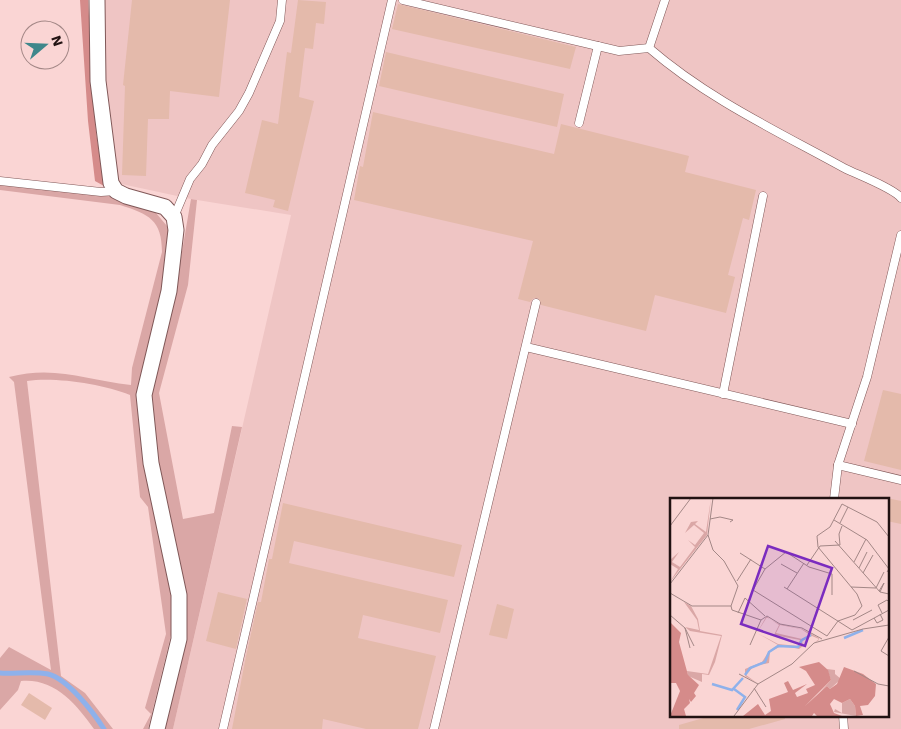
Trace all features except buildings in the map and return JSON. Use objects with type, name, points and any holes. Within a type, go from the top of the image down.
[{"type":"street","points":[[97,0],[98,81],[111,183],[116,190],[126,196],[165,207],[174,217],[176,230],[176,244],[168,291],[144,395],[151,463],[179,595],[179,639],[157,729]]},
{"type":"lane","points":[[174,217],[190,179],[202,164],[212,145],[239,111],[249,93],[280,21],[282,0]]},
{"type":"lane","points":[[223,729],[392,0]]},
{"type":"lane","points":[[403,0],[619,52],[649,48],[698,86],[753,120],[867,180],[888,188],[901,198]]},
{"type":"lane","points":[[649,48],[666,0]]},
{"type":"lane","points":[[579,123],[598,46]]},
{"type":"lane","points":[[0,181],[101,192],[116,190]]},
{"type":"lane","points":[[724,394],[763,196]]},
{"type":"lane","points":[[834,498],[838,465],[867,377],[901,235]]},
{"type":"lane","points":[[434,729],[536,303]]},
{"type":"lane","points":[[526,347],[852,424]]},
{"type":"lane","points":[[838,465],[901,480]]},
{"type":"lane","points":[[843,716],[844,729]]},
{"type":"shaded area","points":[[80,0],[88,0],[96,132],[104,186],[95,181],[88,121]]},
{"type":"shaded area","points":[[100,0],[901,0],[901,729],[173,729],[291,215],[191,199],[117,183],[104,114]]},
{"type":"shaded area","points":[[0,184],[116,196],[156,213],[167,226],[169,232],[162,290],[138,391],[174,607],[171,635],[148,729],[143,729],[151,714],[145,708],[166,634],[148,507],[140,497],[130,395],[79,382],[27,381],[61,676],[85,693],[113,729],[105,729],[80,696],[63,681],[55,676],[41,672],[0,672],[0,658],[9,647],[51,670],[14,382],[9,377],[41,372],[131,385],[132,368],[162,252],[160,232],[146,215],[120,205],[0,190]]},
{"type":"shaded area","points":[[191,199],[197,200],[188,285],[159,393],[183,519],[214,513],[232,426],[242,427],[173,729],[160,729],[187,621],[183,578],[161,482],[149,397],[173,304]]},
{"type":"shaded area","points":[[0,674],[41,674],[55,678],[71,690],[92,714],[102,729],[94,729],[64,694],[54,688],[33,681],[21,681],[18,690],[0,710]]},
{"type":"waterway","points":[[0,673],[42,673],[56,677],[72,689],[104,729]]}]
